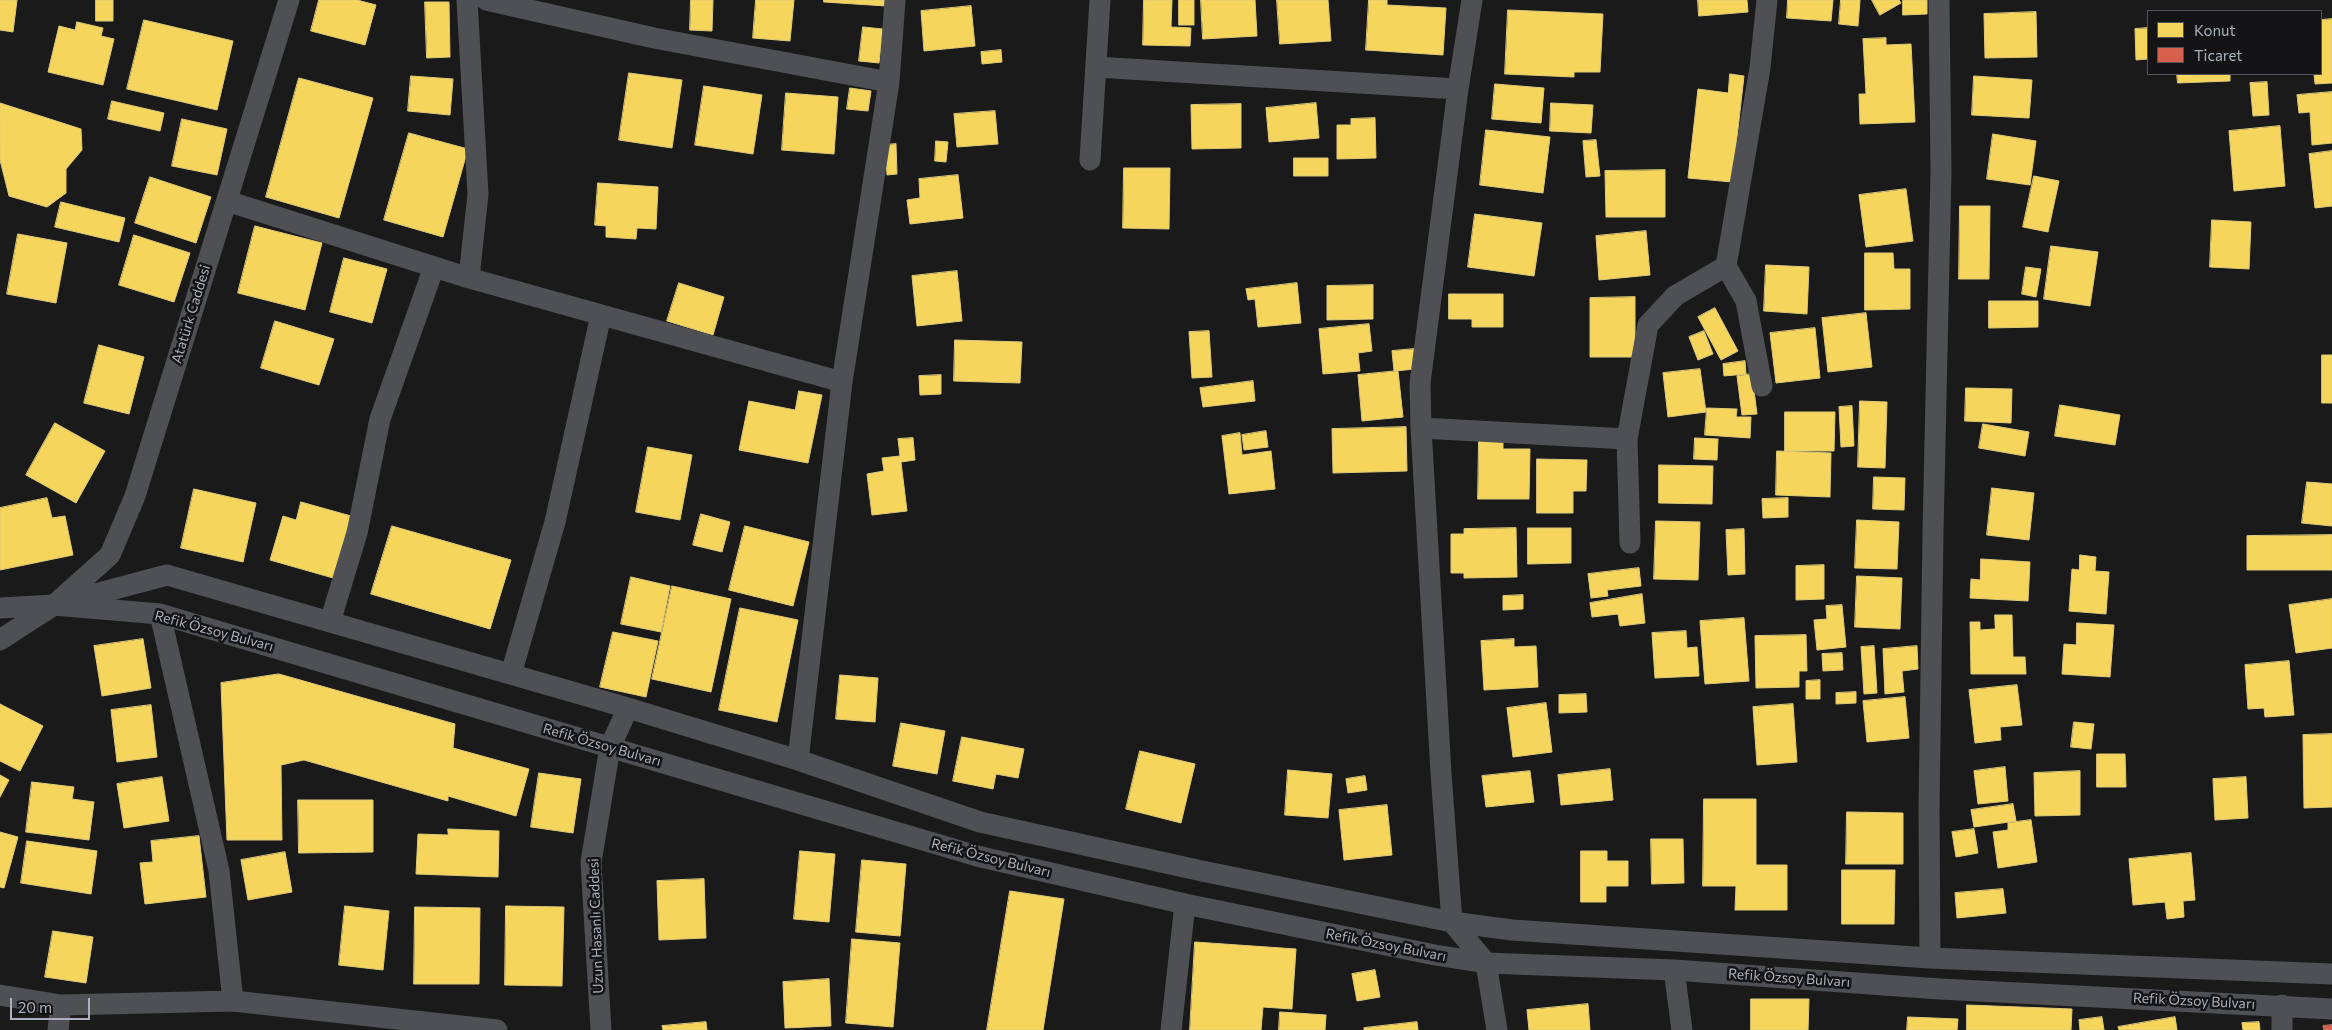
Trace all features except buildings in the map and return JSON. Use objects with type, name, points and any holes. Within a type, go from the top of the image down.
[{"type":"street","name":"Atatürk Caddesi","points":[[54,605],[110,555],[135,496],[289,0]]},
{"type":"street","points":[[467,0],[478,194],[469,278]]},
{"type":"street","points":[[486,0],[654,38],[889,82]]},
{"type":"street","points":[[798,760],[842,382],[889,82],[895,0]]},
{"type":"street","points":[[1090,160],[1100,0]]},
{"type":"street","points":[[1472,0],[1458,89],[1420,383],[1421,428],[1441,773],[1452,922],[1486,962],[1497,1030]]},
{"type":"street","points":[[1762,386],[1746,301],[1726,266],[1760,68],[1767,0]]},
{"type":"street","points":[[1930,958],[1929,810],[1932,562],[1941,172],[1939,0]]},
{"type":"street","points":[[1096,67],[1458,89]]},
{"type":"street","points":[[227,201],[469,278],[842,382]]},
{"type":"street","points":[[1630,543],[1627,439],[1648,325],[1675,296],[1726,266]]},
{"type":"street","points":[[330,622],[357,533],[380,419],[434,267]]},
{"type":"street","points":[[511,674],[555,522],[601,315]]},
{"type":"street","points":[[1421,428],[1627,439]]},
{"type":"street","points":[[0,608],[54,605],[168,574],[628,708],[798,760],[980,822],[1202,871],[1452,922],[1512,930],[1930,958],[2332,974]]},
{"type":"street","points":[[0,640],[54,605]]},
{"type":"street","name":"Refik Özsoy Bulvarı","points":[[54,605],[160,614],[977,856],[1185,904],[1435,955],[1486,962],[1674,970],[1940,989],[2332,1009]]},
{"type":"street","points":[[160,614],[219,871],[233,1001]]},
{"type":"street","name":"Uzun Hasanlı Caddesi","points":[[601,1030],[591,862],[610,747],[628,708]]},
{"type":"street","points":[[1171,1030],[1185,904]]},
{"type":"street","points":[[1674,970],[1682,1030]]},
{"type":"street","points":[[0,994],[61,1004],[233,1001],[498,1030]]},
{"type":"street","points":[[58,1030],[61,1004]]},
{"type":"street","points":[[2282,1005],[2282,1030]]}]
